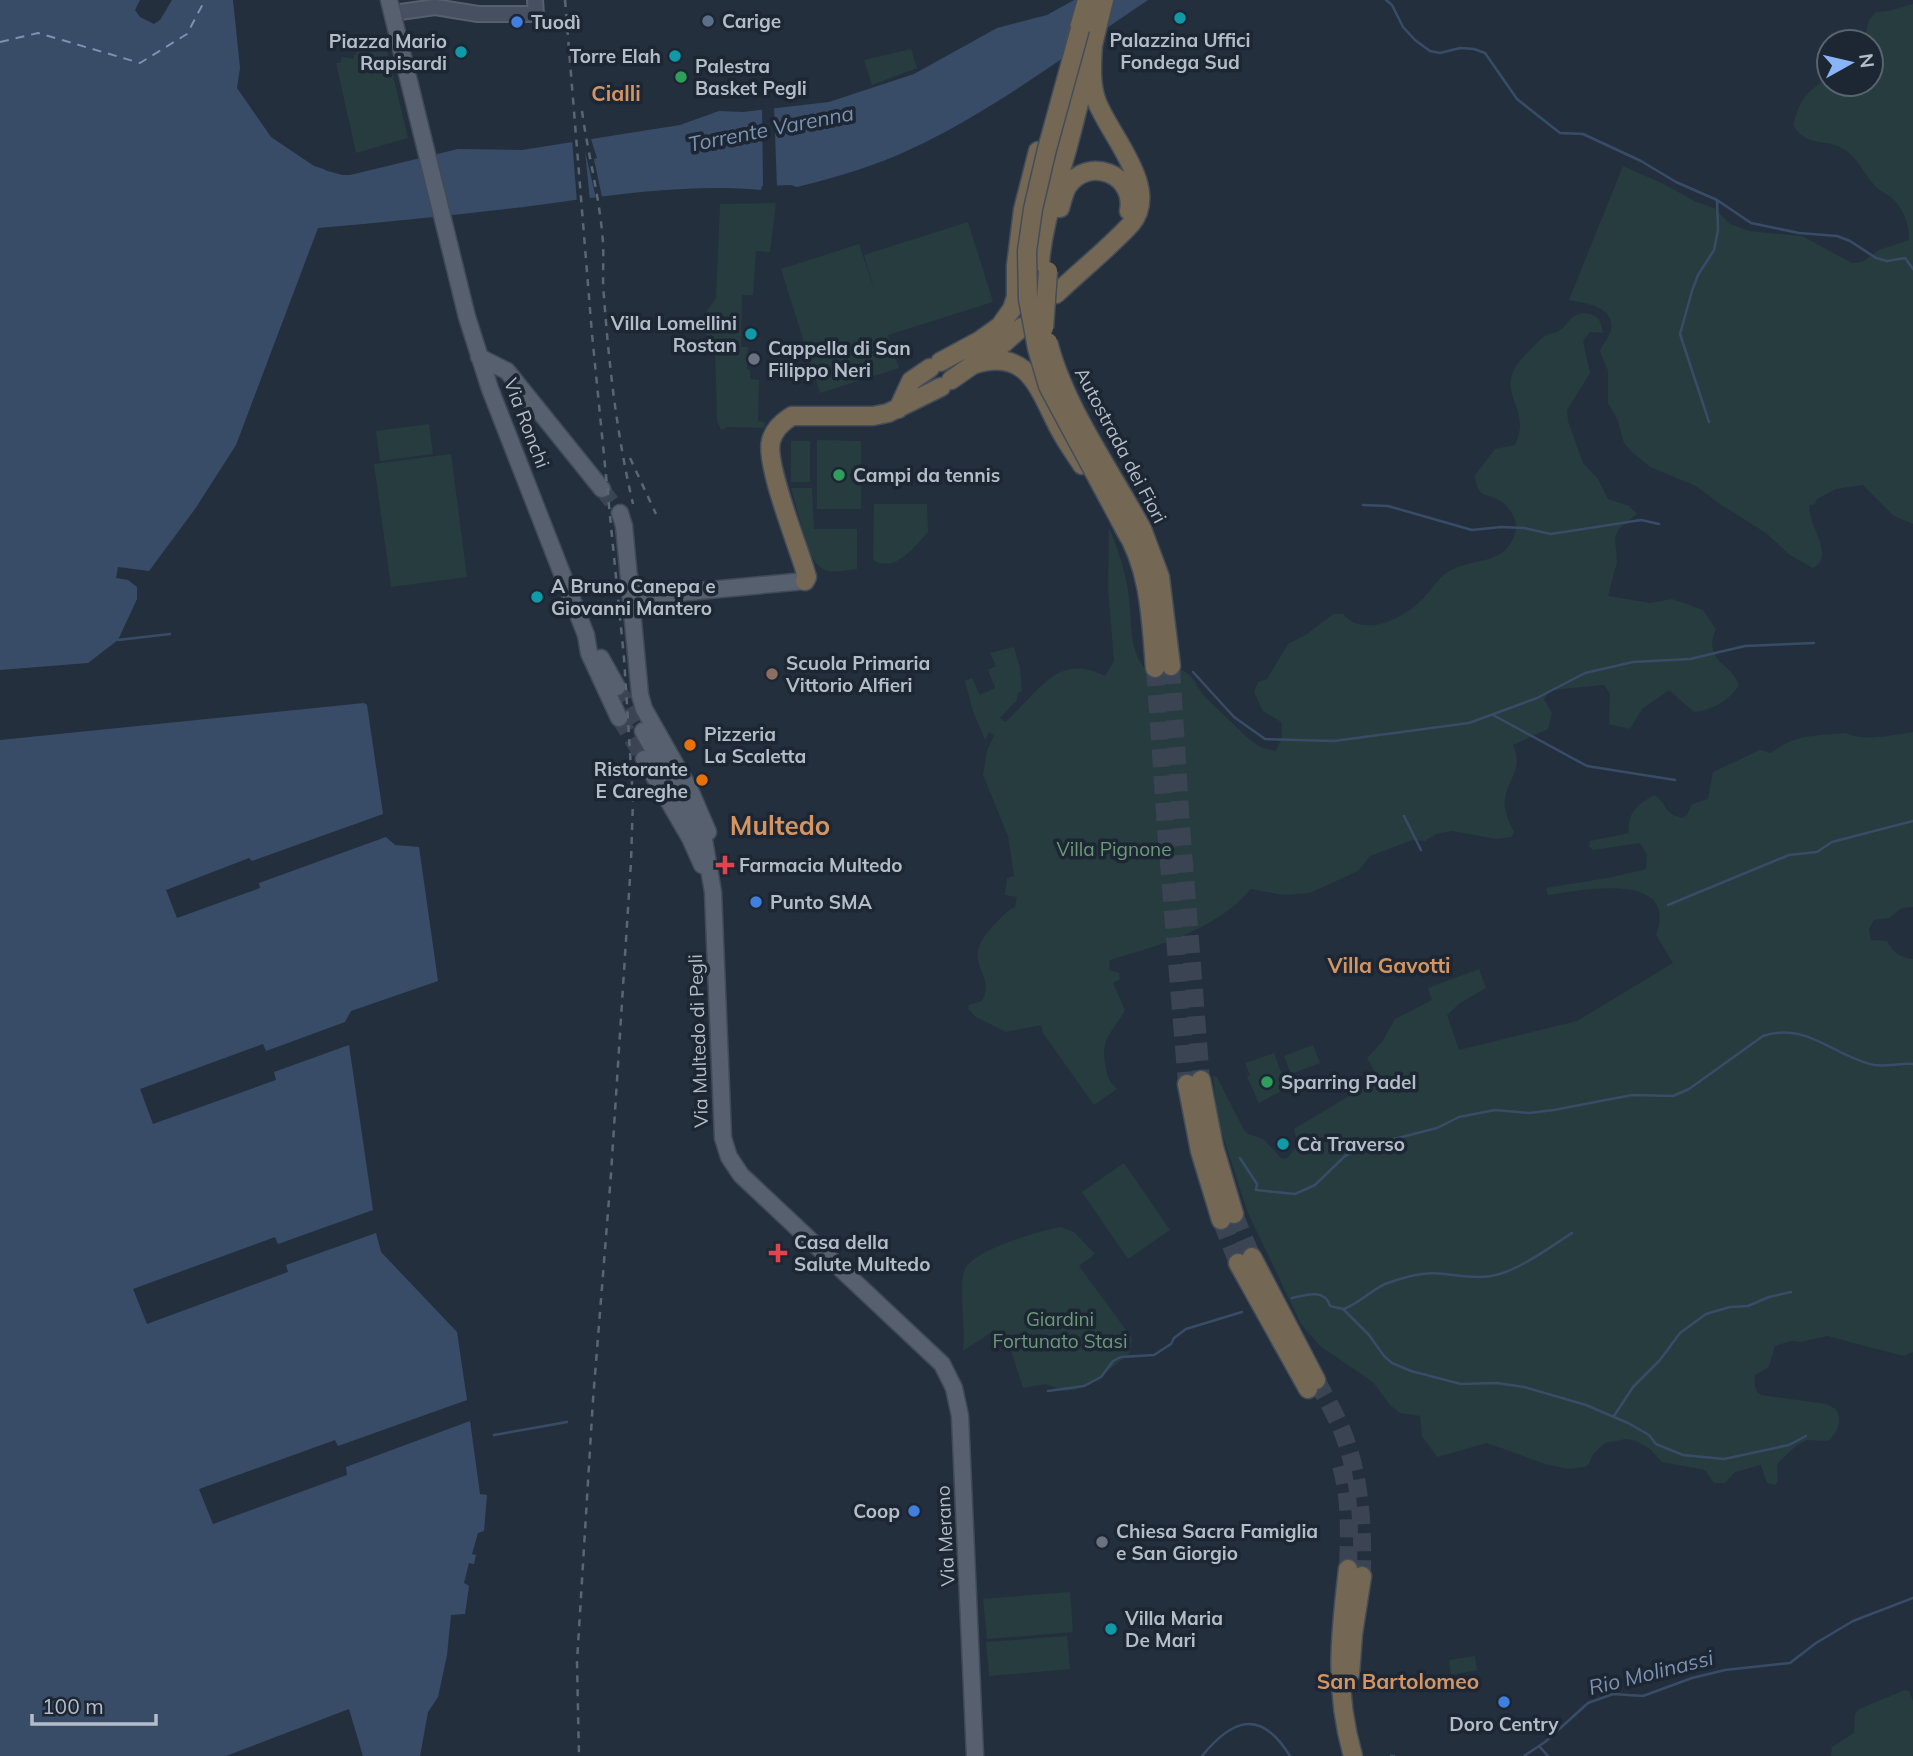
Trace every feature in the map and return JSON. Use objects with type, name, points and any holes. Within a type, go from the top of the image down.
[{"type":"highway","name":"Autostrada dei Fiori","points":[[1087,0],[1033,209],[1027,251],[1028,299],[1037,348],[1048,386],[1136,533]]},
{"type":"highway","name":"Autostrada dei Fiori","points":[[1104,0],[1069,141],[1047,211],[1040,252],[1044,273],[1039,297],[1044,328],[1059,378],[1160,577],[1163,667]]},
{"type":"highway","points":[[898,409],[911,381],[979,341],[1000,326],[1012,309],[1016,297],[1016,266],[1023,210],[1059,82],[1080,29]]},
{"type":"highway","points":[[1056,294],[1132,223],[1140,199],[1139,181],[1133,167],[1096,100],[1092,76],[1093,43]]},
{"type":"highway","points":[[1044,273],[1066,188],[1082,173],[1105,170],[1118,177],[1128,190],[1130,205],[1125,229]]},
{"type":"highway","points":[[805,581],[807,577],[769,455],[770,442],[782,423],[792,416],[873,416],[898,409],[946,383],[1022,327]]},
{"type":"highway","points":[[979,341],[1004,342]]},
{"type":"highway","points":[[972,365],[998,361],[1018,365],[1030,374],[1062,433],[1136,533]]},
{"type":"highway","points":[[1194,1082],[1200,1151],[1227,1217]]},
{"type":"highway","points":[[1245,1260],[1312,1385]]},
{"type":"highway","points":[[1353,1756],[1342,1708],[1339,1678],[1340,1642],[1355,1573],[1350,1680],[1365,1756]]},
{"type":"main road","name":"Via Ronchi","points":[[391,6],[443,223],[489,386],[586,635],[589,653],[619,718]]},
{"type":"main road","points":[[480,357],[507,371],[602,489]]},
{"type":"main road","points":[[489,386],[496,372],[507,371]]},
{"type":"main road","points":[[620,513],[624,526],[640,695],[644,709],[686,796]]},
{"type":"main road","points":[[629,575],[636,594],[645,596]]},
{"type":"main road","points":[[632,617],[638,599],[645,596],[805,581]]},
{"type":"main road","name":"Via Ronchi","points":[[586,635],[617,687]]},
{"type":"main road","points":[[643,731],[686,796]]},
{"type":"main road","name":"Via Multedo di Pegli","points":[[644,759],[690,838],[712,883]]},
{"type":"main road","name":"Via Multedo di Pegli","points":[[653,774],[663,781],[676,801],[686,796],[700,810],[711,842],[723,1138],[729,1157],[741,1175],[909,1331]]},
{"type":"main road","name":"Via Merano","points":[[909,1331],[948,1372],[960,1416],[975,1756]]},
{"type":"street","points":[[391,6],[435,7],[478,14],[535,7]]},
{"type":"green space","points":[[1913,4],[1913,524],[1894,516],[1863,485],[1836,489],[1810,505],[1822,555],[1820,563],[1813,568],[1790,555],[1766,533],[1696,486],[1650,467],[1632,452],[1624,443],[1617,418],[1608,403],[1608,371],[1600,351],[1611,330],[1609,316],[1590,304],[1569,300],[1623,166],[1714,208],[1730,224],[1749,231],[1802,236],[1852,263],[1862,262],[1879,250],[1909,240],[1907,224],[1900,208],[1892,198],[1876,187],[1853,157],[1834,145],[1806,138],[1793,125],[1805,96],[1815,87],[1815,98],[1885,98],[1885,28],[1867,28],[1869,20],[1876,12]]},
{"type":"green space","points":[[385,42],[408,138],[356,153],[336,63],[340,63],[342,57],[354,59],[356,46]]},
{"type":"green space","points":[[911,49],[917,68],[872,85],[864,60]]},
{"type":"green space","name":"Villa Lomellini Rostan","points":[[776,203],[770,252],[756,251],[753,295],[742,295],[741,347],[748,347],[747,369],[750,370],[750,379],[759,380],[758,421],[765,422],[764,428],[727,427],[721,430],[717,421],[715,347],[704,331],[704,315],[716,298],[720,204]]},
{"type":"green space","points":[[968,222],[993,302],[888,335],[899,368],[820,393],[781,269],[859,244],[875,292],[864,255]]},
{"type":"green space","name":"Villa Pignone","points":[[1583,313],[1598,318],[1603,333],[1590,332],[1583,341],[1590,373],[1567,410],[1568,421],[1583,463],[1598,479],[1608,499],[1629,506],[1637,514],[1619,529],[1615,538],[1617,562],[1608,596],[1650,603],[1672,599],[1703,610],[1716,629],[1713,640],[1715,655],[1739,685],[1720,704],[1694,712],[1669,690],[1642,709],[1630,729],[1609,724],[1610,694],[1604,685],[1551,690],[1544,699],[1552,713],[1548,729],[1513,745],[1517,761],[1505,803],[1514,832],[1512,837],[1496,839],[1452,831],[1436,834],[1425,841],[1413,840],[1370,856],[1358,871],[1310,893],[1283,895],[1251,889],[1237,903],[1204,926],[1167,942],[1110,960],[1109,970],[1119,973],[1120,979],[1113,983],[1125,1010],[1108,1037],[1104,1050],[1108,1075],[1117,1089],[1094,1105],[1043,1033],[1041,1025],[1006,1032],[976,1017],[968,1009],[969,1005],[982,1001],[986,991],[978,949],[994,925],[1015,907],[1017,897],[1005,895],[1007,878],[1014,876],[1008,836],[983,775],[987,751],[994,735],[989,732],[985,740],[965,681],[972,678],[980,695],[995,688],[988,670],[996,666],[990,653],[1014,647],[1020,668],[1022,691],[1000,718],[1005,722],[1049,679],[1061,672],[1073,669],[1088,670],[1105,676],[1114,661],[1108,588],[1109,528],[1127,583],[1133,643],[1146,670],[1182,670],[1191,676],[1203,695],[1250,740],[1262,748],[1275,751],[1281,737],[1281,722],[1263,711],[1254,692],[1258,682],[1267,679],[1288,644],[1307,634],[1333,614],[1343,614],[1352,622],[1363,625],[1374,625],[1398,617],[1418,603],[1448,572],[1497,556],[1511,542],[1516,530],[1512,514],[1502,502],[1480,492],[1475,475],[1495,449],[1515,445],[1520,431],[1511,377],[1517,364],[1548,334],[1557,332],[1574,316]]},
{"type":"green space","points":[[429,424],[433,454],[380,461],[376,431]]},
{"type":"green space","name":"Campi da tennis","points":[[817,440],[861,441],[861,509],[817,509]]},
{"type":"green space","points":[[791,441],[810,441],[810,482],[791,482]]},
{"type":"green space","points":[[451,454],[467,577],[391,587],[374,464]]},
{"type":"green space","points":[[791,488],[812,488],[814,529],[857,529],[857,569],[829,571],[814,560],[809,552]]},
{"type":"green space","points":[[874,504],[927,504],[928,532],[911,551],[889,564],[873,560]]},
{"type":"green space","points":[[1913,732],[1913,907],[1902,908],[1889,918],[1874,920],[1869,929],[1871,940],[1887,941],[1897,954],[1913,959],[1913,1352],[1904,1356],[1827,1336],[1775,1346],[1769,1367],[1755,1375],[1755,1386],[1759,1393],[1826,1404],[1836,1409],[1839,1422],[1837,1430],[1828,1441],[1807,1440],[1797,1445],[1777,1464],[1778,1481],[1775,1485],[1767,1483],[1761,1465],[1735,1472],[1725,1483],[1714,1483],[1705,1470],[1662,1462],[1650,1449],[1626,1439],[1605,1443],[1593,1454],[1585,1467],[1568,1469],[1545,1464],[1487,1443],[1437,1457],[1422,1436],[1420,1416],[1400,1413],[1390,1405],[1373,1382],[1320,1346],[1301,1324],[1247,1211],[1218,1120],[1213,1076],[1217,1077],[1244,1130],[1263,1139],[1282,1159],[1287,1158],[1298,1145],[1294,1129],[1374,1081],[1376,1074],[1367,1058],[1382,1042],[1395,1019],[1432,1000],[1428,988],[1479,969],[1486,988],[1460,1003],[1447,1015],[1459,1050],[1577,1021],[1673,963],[1656,935],[1660,914],[1654,901],[1641,892],[1603,888],[1548,895],[1546,888],[1646,869],[1647,854],[1640,843],[1593,850],[1589,846],[1590,841],[1629,833],[1632,815],[1654,795],[1668,811],[1682,818],[1687,815],[1692,804],[1708,799],[1713,772],[1760,750],[1771,753],[1788,742],[1815,736],[1845,733],[1870,737]]},
{"type":"green space","points":[[1313,1045],[1320,1063],[1291,1074],[1284,1056]]},
{"type":"green space","name":"Sparring Padel","points":[[1274,1053],[1287,1088],[1259,1103],[1247,1077],[1250,1075],[1245,1063]]},
{"type":"green space","points":[[1124,1163],[1170,1230],[1128,1259],[1082,1192]]},
{"type":"green space","name":"Giardini Fortunato Stasi","points":[[1060,1227],[1074,1232],[1095,1254],[1079,1266],[1132,1338],[1129,1354],[1091,1384],[1078,1389],[1066,1391],[1045,1384],[1023,1388],[1010,1347],[995,1330],[963,1351],[963,1276],[971,1262],[993,1248]]},
{"type":"green space","points":[[1070,1592],[1073,1632],[987,1639],[983,1599]]},
{"type":"green space","points":[[1067,1636],[1070,1669],[989,1676],[986,1642]]},
{"type":"green space","points":[[1475,1656],[1477,1670],[1451,1675],[1449,1660]]},
{"type":"green space","points":[[1905,1690],[1909,1691],[1913,1701],[1913,1756],[1831,1756],[1832,1747],[1854,1733],[1855,1714],[1859,1709]]},
{"type":"water","name":"Torrente Varenna","points":[[0,0],[140,0],[135,10],[140,17],[154,24],[160,20],[172,0],[233,0],[240,68],[237,88],[271,137],[314,166],[350,175],[458,149],[522,150],[680,125],[719,111],[743,112],[829,102],[914,74],[997,28],[1047,15],[1074,0],[1148,0],[1003,98],[943,133],[885,160],[827,179],[797,187],[762,186],[761,190],[675,189],[318,228],[236,445],[195,509],[149,571],[118,567],[116,578],[128,580],[137,587],[137,599],[118,640],[88,663],[0,670]]},
{"type":"water","points":[[364,703],[367,705],[383,814],[252,861],[249,858],[166,890],[177,918],[260,888],[259,883],[386,837],[395,845],[419,847],[438,981],[351,1011],[345,1022],[266,1051],[263,1044],[140,1089],[153,1124],[276,1080],[274,1072],[349,1045],[373,1210],[278,1244],[275,1237],[133,1289],[147,1324],[288,1272],[286,1265],[376,1233],[381,1252],[457,1332],[467,1400],[338,1446],[335,1440],[199,1489],[213,1524],[347,1475],[346,1467],[470,1421],[480,1494],[487,1495],[484,1531],[478,1533],[472,1554],[476,1555],[474,1564],[469,1563],[464,1583],[469,1586],[465,1614],[451,1615],[447,1655],[438,1697],[428,1712],[420,1756],[363,1756],[349,1709],[226,1756],[0,1756],[0,740]]},
{"type":"pier","points":[[233,0],[236,0],[243,68],[240,86],[238,28]]},
{"type":"pier","points":[[240,87],[274,134],[316,163],[352,174],[327,171],[269,132]]},
{"type":"pier","points":[[774,106],[777,187],[763,187],[762,108]]},
{"type":"pier","points":[[590,136],[597,158],[594,159],[602,197],[596,198],[585,151],[590,201],[577,203],[572,139]]},
{"type":"waterway","points":[[1386,0],[1392,5],[1403,27],[1430,51],[1440,53],[1460,48],[1485,53],[1517,99],[1560,133],[1583,134],[1641,161],[1676,182],[1717,200],[1751,223],[1799,233],[1837,236],[1876,258],[1887,261],[1905,258],[1913,269]]},
{"type":"waterway","points":[[1709,422],[1680,334],[1698,275],[1714,250],[1718,230],[1717,200]]},
{"type":"waterway","points":[[1363,505],[1388,506],[1472,530],[1524,528],[1551,534],[1641,520],[1659,524]]},
{"type":"waterway","points":[[118,640],[170,634]]},
{"type":"waterway","points":[[1193,672],[1234,717],[1265,739],[1334,741],[1469,723],[1537,698],[1585,673],[1633,662],[1690,659],[1745,646],[1814,643]]},
{"type":"waterway","points":[[1493,715],[1587,766],[1675,780]]},
{"type":"waterway","points":[[1404,816],[1421,850]]},
{"type":"waterway","points":[[1668,905],[1789,855],[1817,852],[1832,842],[1913,821]]},
{"type":"waterway","points":[[1240,1158],[1257,1184],[1256,1190],[1295,1194],[1315,1185],[1345,1156],[1367,1146],[1437,1128],[1459,1117],[1495,1110],[1529,1113],[1554,1110],[1632,1095],[1673,1096],[1689,1089],[1763,1036],[1779,1033],[1807,1036],[1874,1065],[1913,1064]]},
{"type":"waterway","points":[[1344,1309],[1385,1284],[1411,1276],[1432,1273],[1481,1277],[1501,1274],[1533,1258],[1572,1233]]},
{"type":"waterway","points":[[1614,1416],[1633,1387],[1660,1360],[1680,1333],[1706,1314],[1730,1307],[1748,1306],[1791,1292]]},
{"type":"waterway","points":[[1292,1298],[1314,1294],[1324,1297],[1330,1306],[1343,1309],[1392,1363],[1411,1371],[1461,1384],[1497,1383],[1524,1387],[1586,1405],[1628,1423],[1649,1435],[1656,1444],[1683,1455],[1724,1459],[1789,1445],[1806,1436]]},
{"type":"waterway","points":[[1048,1391],[1084,1386],[1101,1377],[1113,1361],[1121,1357],[1154,1355],[1171,1344],[1174,1338],[1186,1329],[1242,1312]]},
{"type":"waterway","points":[[494,1435],[567,1422]]},
{"type":"waterway","name":"Rio Molinassi","points":[[1524,1756],[1545,1742],[1588,1703],[1613,1694],[1643,1696],[1692,1678],[1725,1670],[1790,1663],[1816,1643],[1853,1621],[1913,1598]]},
{"type":"waterway","name":"Rio Molinassi","points":[[1202,1756],[1225,1733],[1247,1724],[1258,1725],[1268,1731],[1290,1756]]},
{"type":"waterway","points":[[1539,1746],[1548,1756]]},
{"type":"ferry route","points":[[0,42],[38,33],[140,63],[187,34],[205,0]]},
{"type":"tunnel","points":[[602,489],[620,513]]},
{"type":"tunnel","points":[[1171,666],[1201,1080]]},
{"type":"tunnel","points":[[1155,668],[1187,1084]]},
{"type":"tunnel","points":[[617,687],[643,731]]},
{"type":"tunnel","points":[[619,718],[644,759]]},
{"type":"tunnel","points":[[1234,1214],[1252,1257]]},
{"type":"tunnel","points":[[1221,1220],[1238,1263]]},
{"type":"tunnel","points":[[1316,1380],[1341,1428],[1353,1464],[1361,1520],[1362,1576]]},
{"type":"tunnel","points":[[1341,1466],[1348,1505],[1348,1569]]},
{"type":"railway","points":[[565,0],[592,334],[624,658],[633,800],[611,1174],[593,1400],[577,1662],[579,1756]]},
{"type":"railway","points":[[582,111],[601,226],[603,290],[614,401],[633,504]]},
{"type":"railway","points":[[630,458],[656,514]]},
{"type":"place","name":"Palazzina Uffici Fondega Sud","points":[[1180,18]]},
{"type":"place","name":"Carige","points":[[708,21]]},
{"type":"place","name":"Tuodì","points":[[517,22]]},
{"type":"place","name":"Piazza Mario Rapisardi","points":[[461,52]]},
{"type":"place","name":"Torre Elah","points":[[675,56]]},
{"type":"place","name":"Palestra Basket Pegli","points":[[681,77]]},
{"type":"place","name":"Villa Lomellini Rostan","points":[[751,334]]},
{"type":"place","name":"Cappella di San Filippo Neri","points":[[754,359]]},
{"type":"place","name":"Campi da tennis","points":[[839,475]]},
{"type":"place","name":"A Bruno Canepa e Giovanni Mantero","points":[[537,597]]},
{"type":"place","name":"Scuola Primaria Vittorio Alfieri","points":[[772,674]]},
{"type":"place","name":"Pizzeria La Scaletta","points":[[690,745]]},
{"type":"place","name":"Ristorante E Careghe","points":[[702,780]]},
{"type":"place","name":"Farmacia Multedo","points":[[725,865]]},
{"type":"place","name":"Punto SMA","points":[[756,902]]},
{"type":"place","name":"Sparring Padel","points":[[1267,1082]]},
{"type":"place","name":"Cà Traverso","points":[[1283,1144]]},
{"type":"place","name":"Casa della Salute Multedo","points":[[778,1253]]},
{"type":"place","name":"Coop","points":[[914,1511]]},
{"type":"place","name":"Chiesa Sacra Famiglia e San Giorgio","points":[[1102,1542]]},
{"type":"place","name":"Villa Maria De Mari","points":[[1111,1629]]},
{"type":"place","name":"Doro Centry","points":[[1504,1702]]},
{"type":"district","name":"Cialli","points":[[616,94]]},
{"type":"district","name":"Multedo","points":[[780,826]]},
{"type":"district","name":"Villa Gavotti","points":[[1389,966]]},
{"type":"district","name":"San Bartolomeo","points":[[1398,1682]]}]
